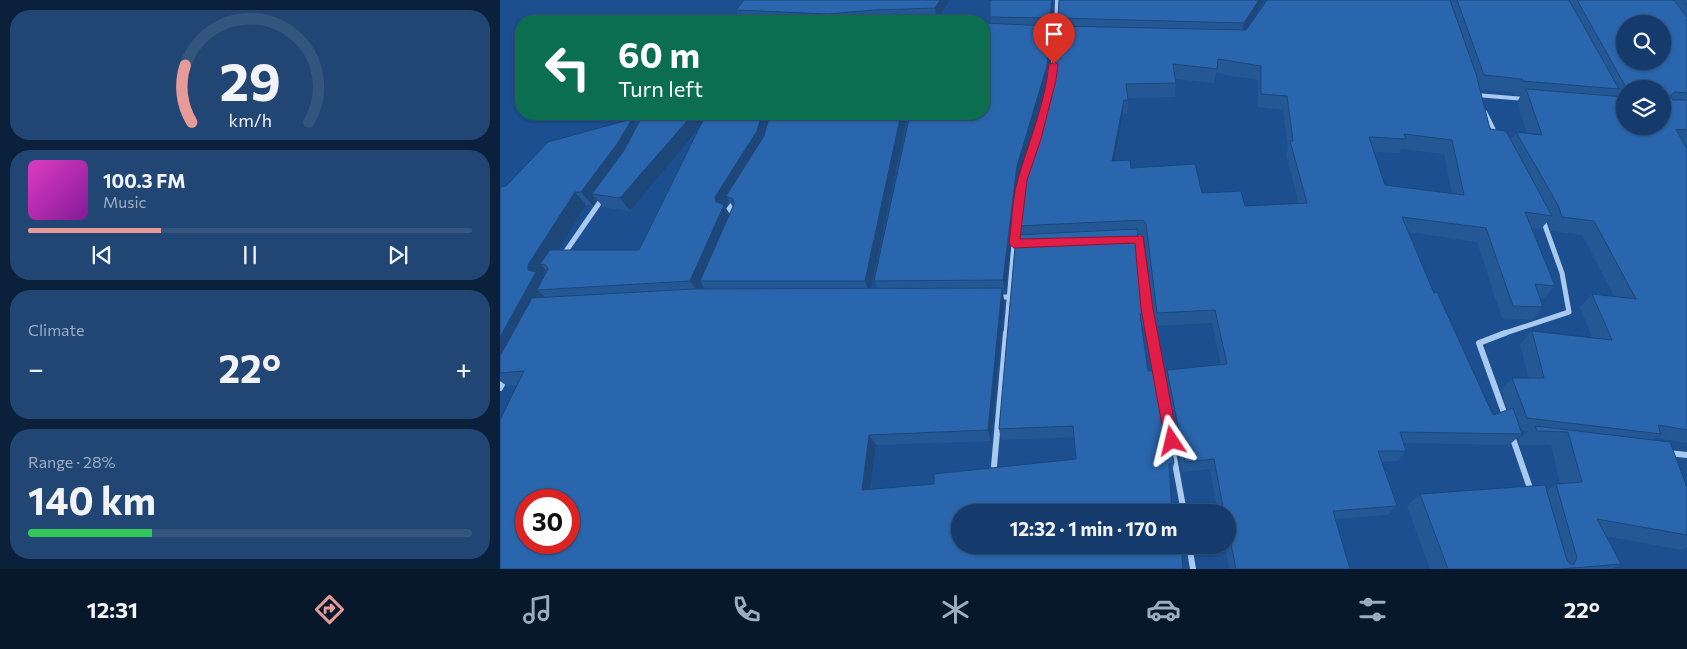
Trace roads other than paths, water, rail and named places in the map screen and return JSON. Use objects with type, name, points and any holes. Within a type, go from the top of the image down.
[{"type":"street","points":[[1050,88],[1056,35],[1057,0]]},
{"type":"street","points":[[1047,35],[1066,35]]},
{"type":"street","points":[[1472,86],[1498,137]]},
{"type":"street","points":[[1475,95],[1531,100]]},
{"type":"street","points":[[994,466],[1014,244],[1022,180],[1028,164]]},
{"type":"street","points":[[562,256],[608,191]]},
{"type":"street","points":[[735,223],[738,215],[728,212],[737,197]]},
{"type":"street","points":[[1508,425],[1479,343],[1531,323],[1569,312],[1562,273],[1538,212]]},
{"type":"street","points":[[1130,239],[1140,238],[1147,309],[1183,504]]},
{"type":"street","points":[[1014,244],[1024,243]]},
{"type":"street","points":[[991,297],[1010,297]]},
{"type":"street","points":[[500,388],[509,372]]},
{"type":"street","points":[[1521,435],[1511,434],[1533,497]]},
{"type":"street","points":[[1658,452],[1687,455]]},
{"type":"street","points":[[1190,554],[1193,569]]}]
